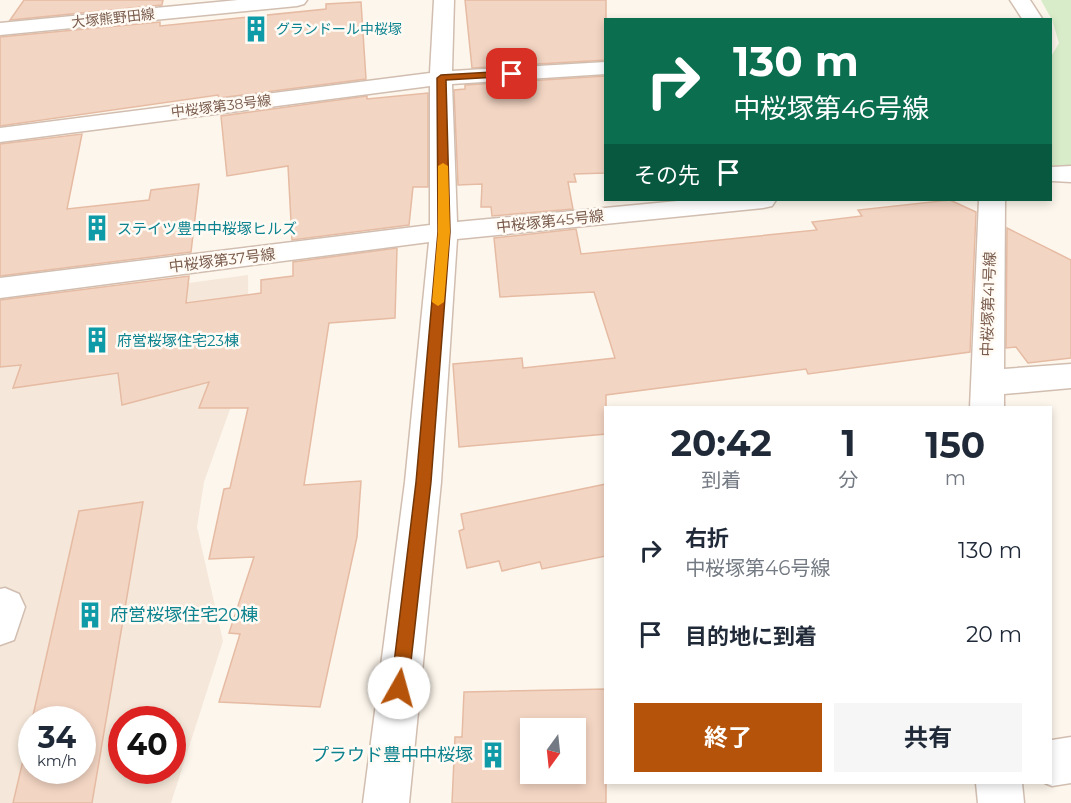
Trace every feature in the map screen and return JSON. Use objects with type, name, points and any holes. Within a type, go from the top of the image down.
[{"type":"street","name":"大塚熊野田線","points":[[0,29],[297,0]]},
{"type":"street","points":[[386,803],[423,482],[444,232],[441,78],[444,0]]},
{"type":"street","points":[[1020,0],[1032,18]]},
{"type":"street","name":"中桜塚第38号線","points":[[0,135],[441,78],[604,68]]},
{"type":"street","points":[[1052,174],[1071,174]]},
{"type":"street","name":"中桜塚第45号線","points":[[444,232],[753,201]]},
{"type":"street","name":"中桜塚第41号線","points":[[986,395],[992,201]]},
{"type":"street","name":"中桜塚第37号線","points":[[0,288],[444,232]]},
{"type":"street","points":[[986,395],[1071,376]]},
{"type":"street","points":[[0,608],[5,607],[0,626]]},
{"type":"street","points":[[1052,763],[1071,760]]},
{"type":"street","points":[[999,784],[1001,803]]},
{"type":"shaded area","points":[[248,275],[249,356],[204,482],[197,527],[223,641],[186,756],[186,706],[108,706],[108,784],[177,784],[171,803],[0,803],[0,308]]},
{"type":"green space","points":[[1041,0],[1071,0],[1071,165],[1052,166],[1052,55],[1059,43],[1051,18]]},
{"type":"building","points":[[24,0],[163,0],[162,5],[10,20]]},
{"type":"building","points":[[465,0],[606,0],[604,60],[472,68]]},
{"type":"building","points":[[361,2],[366,79],[219,98],[218,95],[0,126],[0,37],[160,22],[160,26],[326,9],[326,4]]},
{"type":"building","points":[[604,76],[604,173],[574,174],[576,182],[568,182],[573,209],[492,216],[491,207],[481,207],[482,184],[458,185],[454,90],[465,89],[465,85]]},
{"type":"building","points":[[428,93],[428,187],[413,187],[409,225],[292,240],[288,166],[227,176],[221,116],[367,96],[367,99]]},
{"type":"building","points":[[82,134],[67,209],[149,200],[151,190],[199,184],[191,252],[0,276],[0,144]]},
{"type":"building","points":[[952,201],[976,212],[970,352],[808,374],[806,369],[606,395],[604,434],[459,447],[453,364],[522,358],[523,368],[615,358],[594,292],[500,297],[494,238],[576,229],[581,254],[817,230],[812,222],[862,216],[858,210]]},
{"type":"building","points":[[1007,228],[1071,260],[1071,358],[1028,363],[1016,347],[1006,348]]},
{"type":"building","points":[[397,248],[395,318],[329,323],[304,485],[361,481],[357,537],[320,707],[219,702],[240,634],[229,633],[254,557],[209,559],[224,489],[230,488],[248,408],[199,408],[209,382],[122,405],[118,373],[13,388],[21,365],[0,367],[0,300],[189,276],[186,303],[261,293],[261,280],[293,276],[293,262]]},
{"type":"building","points":[[604,484],[604,556],[542,569],[540,562],[502,571],[499,561],[467,568],[459,531],[464,529],[461,514]]},
{"type":"building","name":"府営桜塚住宅20棟","points":[[143,502],[96,779],[96,706],[35,706],[79,511]]},
{"type":"building","points":[[604,689],[606,803],[452,803],[455,737],[462,737],[464,692]]},
{"type":"building","name":"府営桜塚住宅20棟","points":[[18,782],[18,784],[95,784],[92,803],[13,803]]},
{"type":"slow traffic","points":[[438,302],[444,232],[443,166]]},
{"type":"place","name":"グランドール中桜塚","points":[[256,29]]},
{"type":"place","name":"ステイツ豊中中桜塚ヒルズ","points":[[97,228]]},
{"type":"place","name":"府営桜塚住宅23棟","points":[[97,340]]},
{"type":"place","name":"府営桜塚住宅20棟","points":[[90,615]]},
{"type":"place","name":"プラウド豊中中桜塚","points":[[493,755]]},
{"type":"route","points":[[399,688],[423,482],[444,232],[441,78],[512,74]]}]
